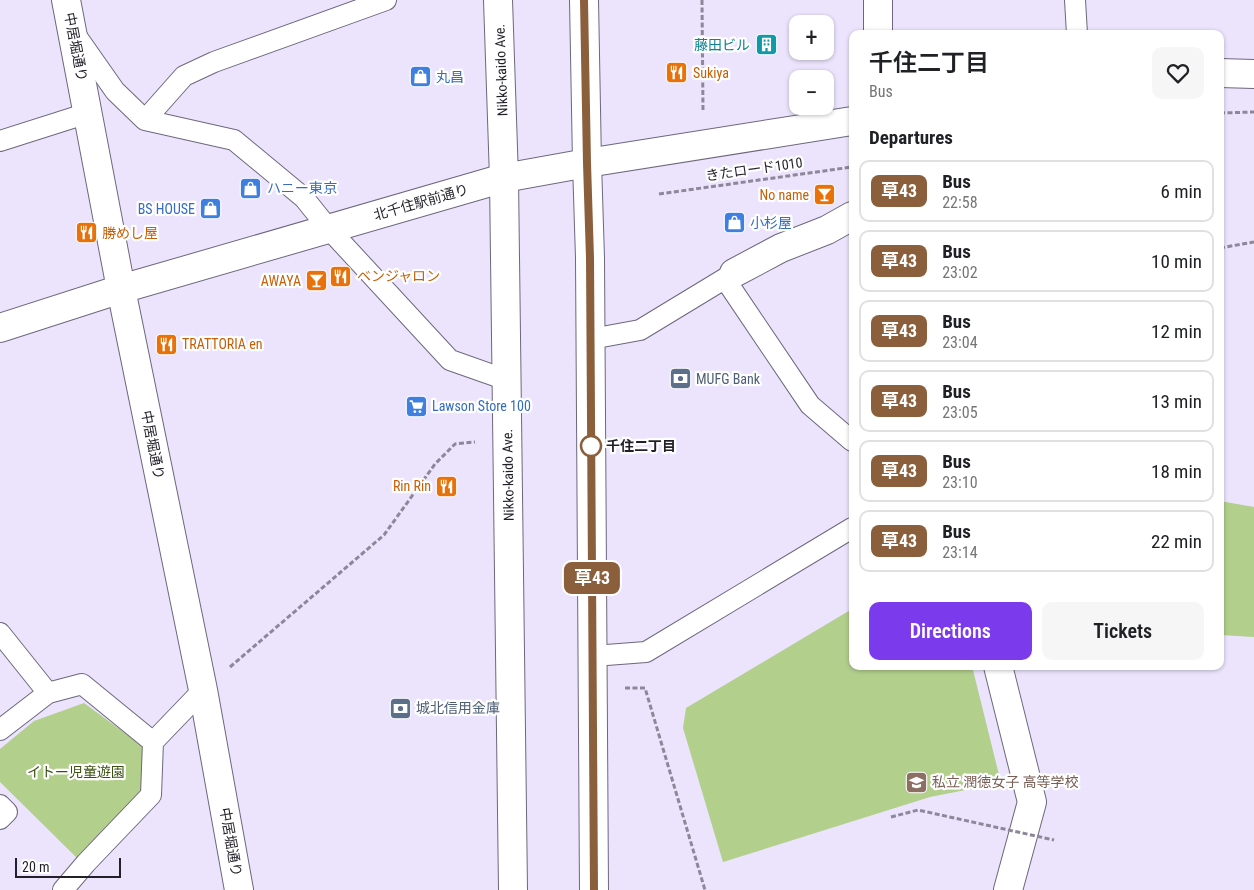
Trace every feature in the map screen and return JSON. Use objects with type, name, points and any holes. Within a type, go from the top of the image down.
[{"type":"main road","name":"中居堀通り","points":[[66,0],[74,33],[121,289],[203,690],[240,890]]},
{"type":"main road","name":"Nikko-kaido Ave.","points":[[498,0],[504,178],[513,890]]},
{"type":"main road","points":[[584,0],[591,339],[594,890]]},
{"type":"main road","points":[[878,0],[878,30]]},
{"type":"main road","points":[[1224,73],[1254,74]]},
{"type":"main road","name":"北千住駅前通り","points":[[0,328],[121,289],[504,178],[849,121]]},
{"type":"main road","points":[[729,276],[781,248],[828,230],[849,218]]},
{"type":"main road","points":[[999,670],[1032,802],[1008,890]]},
{"type":"lane","points":[[145,120],[184,76],[214,62],[386,0]]},
{"type":"lane","points":[[1075,0],[1077,30]]},
{"type":"lane","points":[[74,33],[115,91],[145,120],[234,140],[304,198],[328,228],[450,360],[507,380]]},
{"type":"lane","points":[[0,142],[88,112]]},
{"type":"lane","points":[[591,339],[640,330],[729,276],[810,405],[849,438]]},
{"type":"lane","points":[[593,656],[646,652],[849,530]]},
{"type":"lane","points":[[0,634],[48,693]]},
{"type":"lane","points":[[0,730],[48,693],[82,684],[153,742]]},
{"type":"lane","points":[[63,890],[151,795],[153,742],[203,690]]},
{"type":"lane","points":[[0,805],[7,812],[0,819]]},
{"type":"path","points":[[702,0],[703,111]]},
{"type":"path","points":[[1224,113],[1254,112]]},
{"type":"path","name":"きたロード1010","points":[[659,194],[849,167]]},
{"type":"path","points":[[1224,247],[1254,242]]},
{"type":"path","points":[[203,690],[384,535],[434,464],[455,444],[508,437]]},
{"type":"path","points":[[593,690],[645,688],[705,890]]},
{"type":"path","points":[[891,818],[918,810],[1054,840]]},
{"type":"green space","points":[[1224,502],[1254,507],[1254,637],[1224,635]]},
{"type":"green space","points":[[849,611],[849,670],[973,670],[1001,783],[930,797],[723,862],[683,728],[686,708]]},
{"type":"green space","name":"イトー児童遊園","points":[[84,703],[144,747],[145,791],[77,858],[0,782],[0,749],[34,721]]},
{"type":"bus line","name":"草43","points":[[584,0],[590,258],[594,890]]},
{"type":"place","name":"藤田ビル","points":[[766,45]]},
{"type":"place","name":"Sukiya","points":[[677,73]]},
{"type":"place","name":"丸昌","points":[[420,77]]},
{"type":"place","name":"ハニー東京","points":[[251,188]]},
{"type":"place","name":"No name","points":[[825,195]]},
{"type":"place","name":"BS HOUSE","points":[[211,209]]},
{"type":"place","name":"小杉屋","points":[[734,223]]},
{"type":"place","name":"勝めし屋","points":[[86,233]]},
{"type":"place","name":"ベンジャロン","points":[[341,276]]},
{"type":"place","name":"AWAYA","points":[[317,281]]},
{"type":"place","name":"TRATTORIA en","points":[[166,344]]},
{"type":"place","name":"MUFG Bank","points":[[680,379]]},
{"type":"place","name":"Lawson Store 100","points":[[416,406]]},
{"type":"place","name":"千住二丁目","points":[[591,446]]},
{"type":"place","name":"Rin Rin","points":[[447,486]]},
{"type":"place","name":"城北信用金庫","points":[[400,708]]},
{"type":"place","name":"私立 潤徳女子 高等学校","points":[[916,782]]}]
